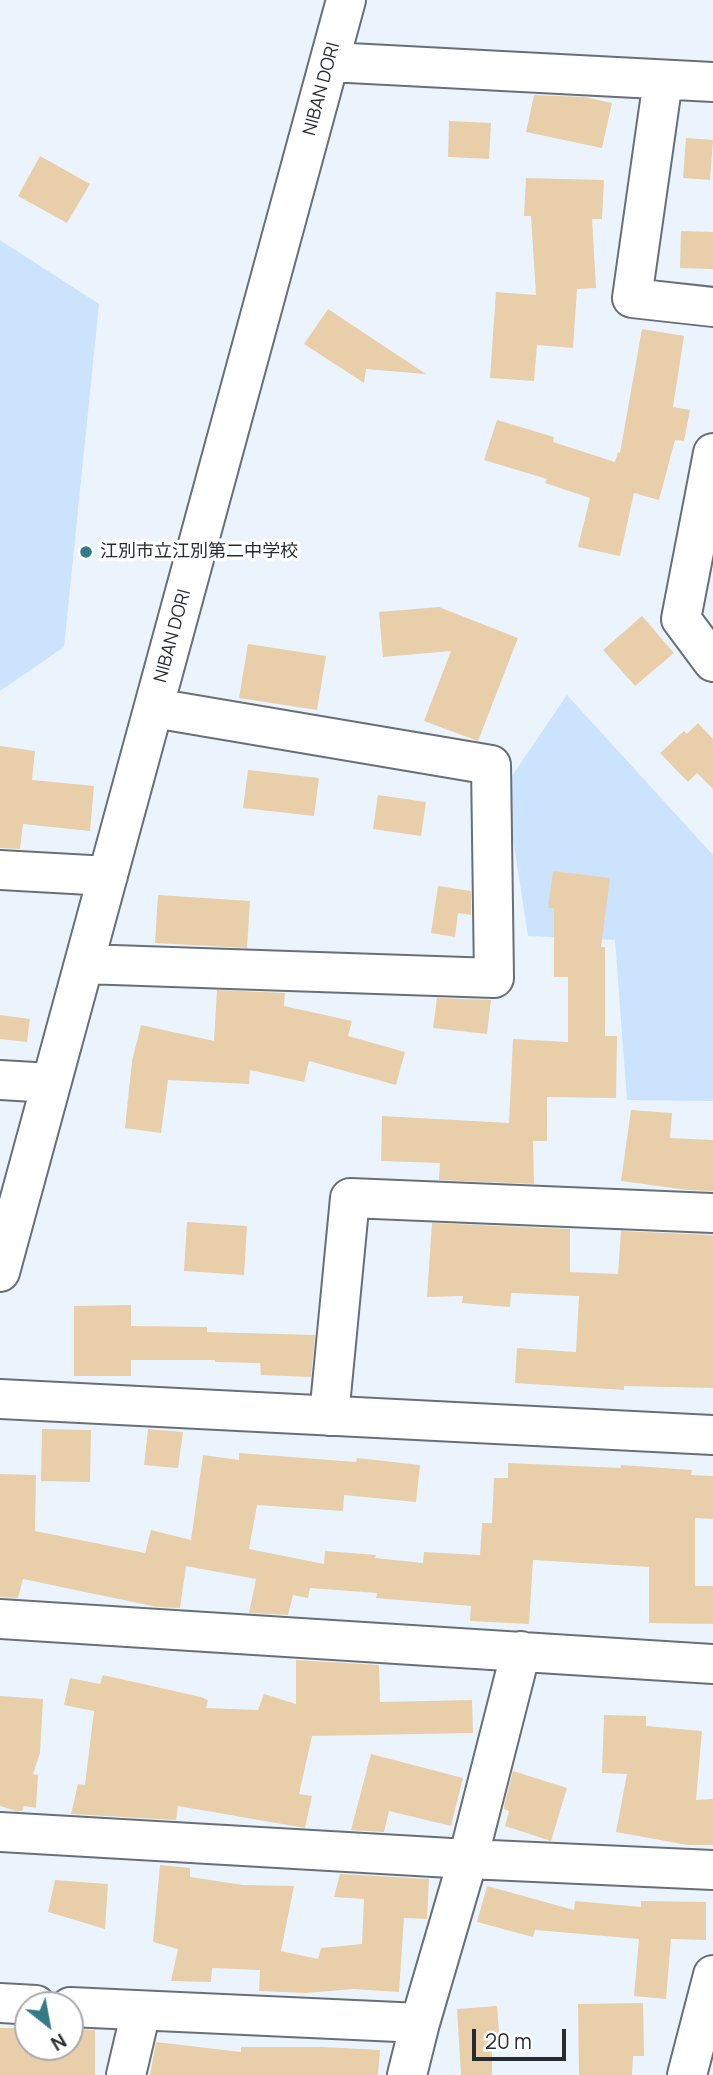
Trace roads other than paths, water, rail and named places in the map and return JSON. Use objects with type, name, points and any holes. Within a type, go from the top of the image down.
[{"type":"street","name":"NIBAN DORI","points":[[0,1272],[346,0]]},
{"type":"street","points":[[330,62],[713,82]]},
{"type":"street","points":[[663,80],[632,298],[713,307]]},
{"type":"street","points":[[713,453],[681,618],[713,662]]},
{"type":"street","points":[[84,964],[494,978],[491,765],[154,708]]},
{"type":"street","points":[[0,870],[108,876]]},
{"type":"street","points":[[0,1080],[51,1083]]},
{"type":"street","points":[[329,1416],[350,1198],[713,1213]]},
{"type":"street","points":[[0,1399],[713,1435]]},
{"type":"street","points":[[0,1619],[713,1664]]},
{"type":"street","points":[[407,2075],[468,1859],[521,1651]]},
{"type":"street","points":[[0,1832],[713,1870]]},
{"type":"street","points":[[687,2075],[713,1975]]},
{"type":"street","points":[[84,2008],[420,2023]]},
{"type":"street","points":[[126,2075],[141,2011]]},
{"type":"place","name":"江別市立江別第二中学校","points":[[86,552]]}]
